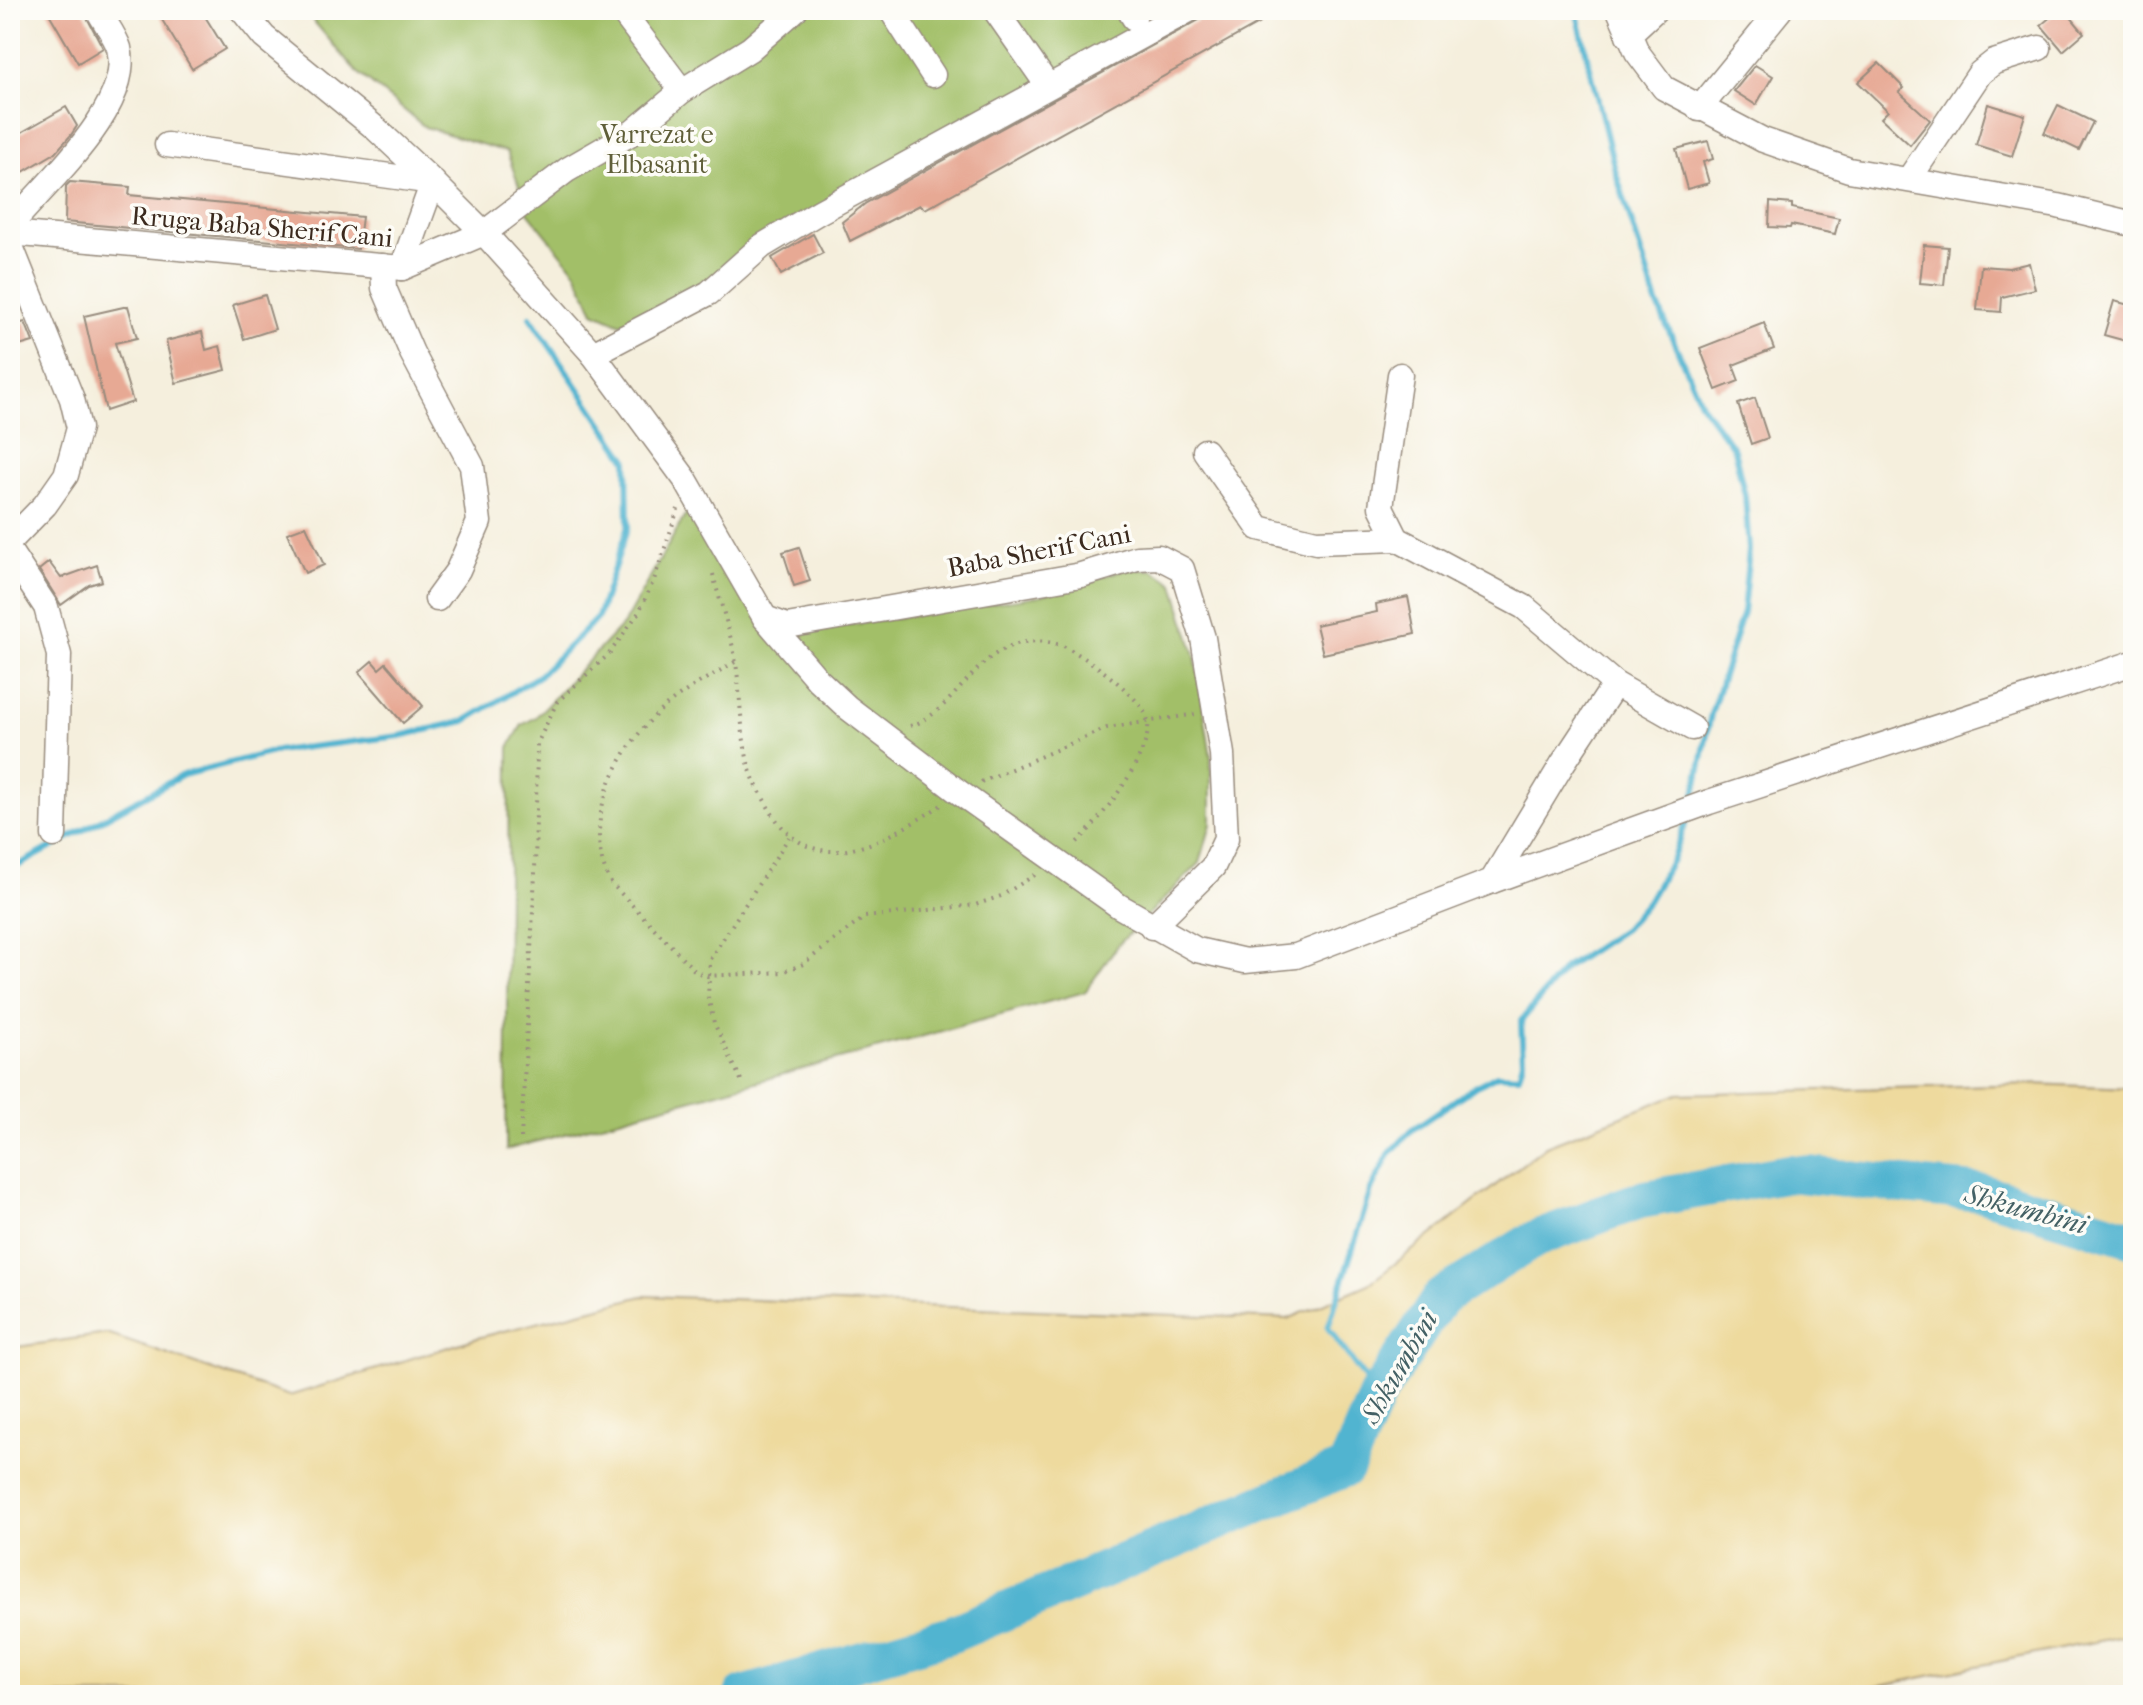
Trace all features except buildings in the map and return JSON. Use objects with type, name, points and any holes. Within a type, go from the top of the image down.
[{"type":"street","points":[[10,226],[93,132],[115,90],[121,65],[118,46],[98,10]]},
{"type":"street","points":[[242,10],[264,37],[374,127],[433,182],[484,233],[593,354],[685,479],[765,618],[799,659],[847,707],[960,793],[1152,927],[1197,950],[1245,961],[1296,956],[1709,802],[2133,663]]},
{"type":"street","points":[[621,10],[682,91]]},
{"type":"street","name":"Rruga Baba Sherif Cani","points":[[10,233],[392,267],[484,233],[567,170],[633,132],[682,91],[750,49],[795,10]]},
{"type":"street","points":[[891,10],[933,75]]},
{"type":"street","points":[[995,10],[1048,86]]},
{"type":"street","points":[[593,354],[709,293],[762,246],[819,212],[1189,10]]},
{"type":"street","points":[[1619,10],[1628,35],[1664,88],[1763,140],[1849,170],[2072,208],[2133,224]]},
{"type":"street","points":[[1628,35],[1655,10]]},
{"type":"street","points":[[1699,109],[1780,10]]},
{"type":"street","points":[[1909,179],[1980,73],[1994,62],[2039,48]]},
{"type":"street","points":[[167,145],[433,182]]},
{"type":"street","points":[[433,182],[384,288],[412,353],[472,466],[479,522],[458,570],[437,599]]},
{"type":"street","points":[[10,244],[72,399],[79,428],[66,475],[45,505],[10,541]]},
{"type":"street","points":[[1397,539],[1381,507],[1400,375]]},
{"type":"street","points":[[1205,451],[1259,528],[1316,542],[1397,539],[1524,607],[1615,684],[1692,728]]},
{"type":"street","points":[[10,552],[46,607],[59,655],[54,835]]},
{"type":"street","name":"Baba Sherif Cani","points":[[765,618],[787,626],[1081,575],[1137,558],[1159,557],[1182,569],[1203,638],[1222,754],[1226,839],[1213,867],[1152,927]]},
{"type":"street","points":[[1492,881],[1615,684]]},
{"type":"path","points":[[521,1138],[535,874],[537,744],[557,702],[609,654],[639,612],[673,528],[685,479]]},
{"type":"path","points":[[735,662],[667,705],[646,726],[620,765],[597,827],[599,855],[611,883],[684,963],[707,976],[783,972],[803,964],[865,917],[975,905],[1001,896],[1058,860],[1102,815],[1140,751],[1148,720],[1126,690],[1063,647],[1042,641],[1023,642],[996,653],[923,721],[899,726]]},
{"type":"path","points":[[741,1080],[714,1023],[707,976],[710,959],[789,837]]},
{"type":"green space","name":"Varrezat e Elbasanit","points":[[304,10],[1175,10],[678,302],[621,324],[594,312],[576,272],[528,212],[507,152],[425,127],[356,71]]},
{"type":"green space","points":[[695,498],[778,636],[1038,596],[1127,569],[1153,570],[1174,584],[1195,655],[1211,757],[1211,824],[1200,863],[1117,946],[1085,992],[506,1150],[509,747],[522,725],[536,717],[624,623]]},
{"type":"sand","name":"Shkumbini","points":[[2032,1084],[2133,1088],[2133,1634],[1836,1695],[10,1695],[10,1348],[107,1334],[289,1396],[481,1337],[643,1296],[1288,1319],[1369,1284],[1546,1146],[1678,1094]]},
{"type":"waterway","points":[[1576,10],[1615,170],[1657,303],[1701,404],[1734,449],[1745,496],[1749,550],[1743,612],[1711,714],[1694,799]]},
{"type":"waterway","points":[[10,870],[183,775],[276,751],[400,736],[465,721],[540,675],[598,617],[628,526],[627,460],[530,317]]},
{"type":"waterway","points":[[1377,1395],[1328,1328],[1371,1190],[1389,1154],[1413,1129],[1473,1088],[1497,1075],[1519,1076],[1523,1061],[1521,1021],[1565,968],[1624,929],[1648,901],[1673,858],[1688,817]]},
{"type":"waterway","name":"Shkumbini","points":[[743,1695],[952,1634],[1346,1468],[1377,1395],[1441,1297],[1535,1239],[1640,1200],[1789,1173],[1983,1193],[2133,1239]]}]
